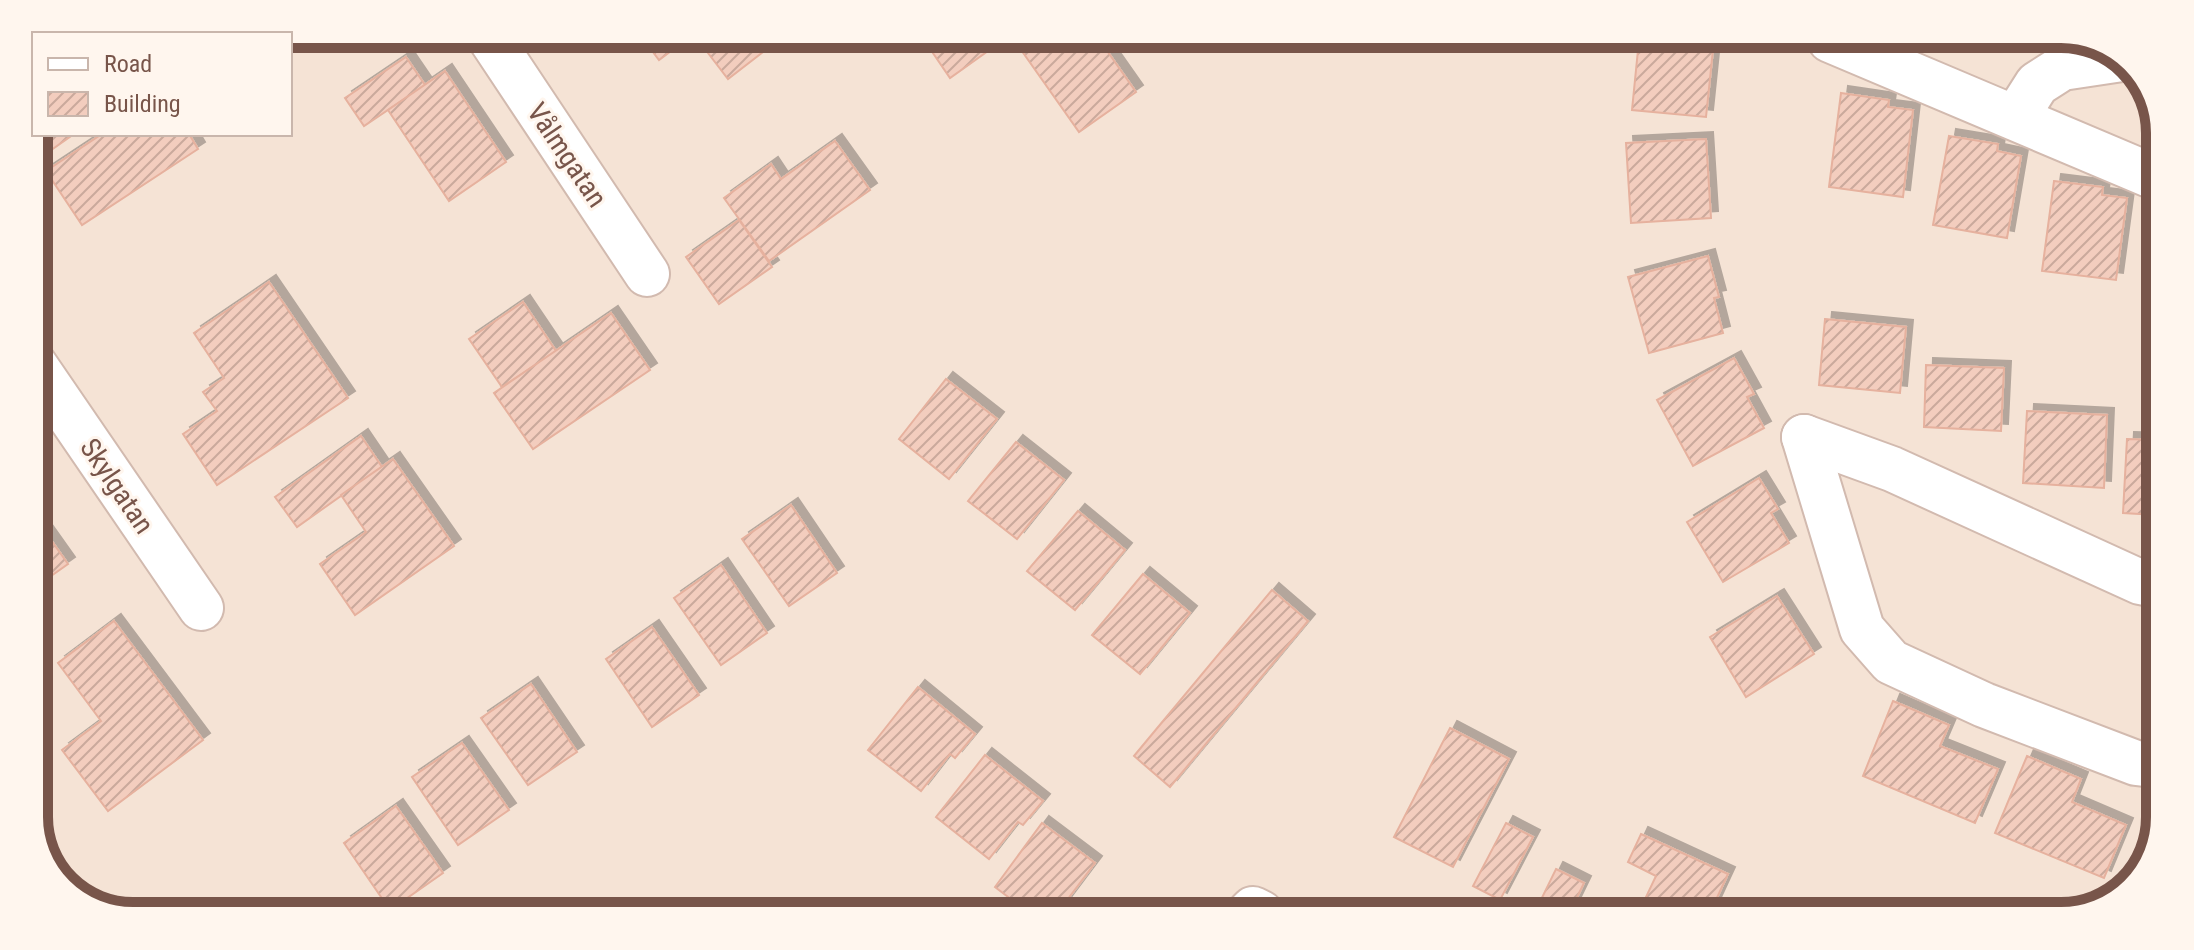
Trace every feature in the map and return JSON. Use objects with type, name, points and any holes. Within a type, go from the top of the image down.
[{"type":"street","name":"Vålmgatan","points":[[497,48],[647,274]]},
{"type":"street","points":[[1849,48],[2146,173]]},
{"type":"street","points":[[2016,117],[2037,84],[2062,68],[2106,61]]},
{"type":"street","name":"Skylgatan","points":[[48,384],[201,608]]},
{"type":"street","points":[[2146,583],[1892,469],[1804,437],[1862,629],[1891,662],[1984,705],[2146,764]]},
{"type":"shaded area","points":[[292,48],[2061,48],[2093,55],[2113,66],[2132,86],[2141,106],[2146,128],[2146,817],[2139,849],[2125,873],[2108,888],[2083,899],[2061,902],[133,902],[101,895],[81,884],[59,859],[50,833],[48,136],[292,136]]},
{"type":"building","points":[[650,48],[675,48],[659,60]]},
{"type":"building","points":[[715,48],[768,48],[728,79],[708,53]]},
{"type":"building","points":[[930,48],[992,48],[950,78]]},
{"type":"building","points":[[1020,48],[1105,48],[1136,92],[1079,132]]},
{"type":"building","points":[[1638,48],[1713,48],[1706,117],[1632,110]]},
{"type":"building","points":[[406,57],[425,85],[364,126],[345,98]]},
{"type":"building","points":[[445,71],[506,162],[449,201],[388,110]]},
{"type":"building","points":[[1841,93],[1889,100],[1888,107],[1913,110],[1903,197],[1829,187]]},
{"type":"building","points":[[48,136],[71,136],[48,152]]},
{"type":"building","points":[[99,136],[190,136],[198,149],[82,225],[48,170]]},
{"type":"building","points":[[1949,136],[1998,144],[1997,151],[2021,156],[2007,238],[1933,225]]},
{"type":"building","points":[[1706,139],[1711,218],[1631,223],[1626,143]]},
{"type":"building","points":[[835,141],[870,190],[769,261],[724,198],[771,164],[781,179]]},
{"type":"building","points":[[2054,181],[2103,187],[2102,195],[2127,198],[2116,280],[2042,271]]},
{"type":"building","points":[[739,220],[772,267],[719,304],[686,257]]},
{"type":"building","points":[[1708,256],[1719,297],[1714,298],[1723,333],[1649,353],[1628,277]]},
{"type":"building","points":[[269,282],[348,398],[217,485],[183,434],[217,411],[203,392],[224,378],[194,333]]},
{"type":"building","points":[[523,302],[556,351],[502,387],[469,339]]},
{"type":"building","points":[[611,313],[650,370],[533,449],[494,393]]},
{"type":"building","points":[[1825,319],[1906,327],[1900,393],[1819,385]]},
{"type":"building","points":[[1734,358],[1754,394],[1747,397],[1764,428],[1693,466],[1657,400]]},
{"type":"building","points":[[1926,365],[2004,368],[2001,431],[1924,427]]},
{"type":"building","points":[[946,379],[997,419],[949,479],[899,439]]},
{"type":"building","points":[[2027,411],[2107,415],[2104,488],[2023,483]]},
{"type":"building","points":[[361,436],[382,467],[297,527],[275,497]]},
{"type":"building","points":[[2127,439],[2146,440],[2146,514],[2123,513]]},
{"type":"building","points":[[1016,442],[1064,480],[1017,539],[968,501]]},
{"type":"building","points":[[393,459],[454,546],[355,615],[320,564],[366,532],[341,495]]},
{"type":"building","points":[[1759,478],[1778,509],[1771,513],[1789,543],[1723,582],[1687,522]]},
{"type":"building","points":[[791,505],[837,573],[789,606],[742,539]]},
{"type":"building","points":[[1078,511],[1125,550],[1075,610],[1027,571]]},
{"type":"building","points":[[48,536],[68,564],[48,578]]},
{"type":"building","points":[[721,565],[767,633],[721,665],[674,598]]},
{"type":"building","points":[[1143,574],[1190,613],[1140,674],[1092,635]]},
{"type":"building","points":[[1272,590],[1308,621],[1170,787],[1134,756]]},
{"type":"building","points":[[1777,596],[1814,654],[1746,697],[1710,637]]},
{"type":"building","points":[[114,621],[203,740],[108,811],[62,750],[101,721],[58,663]]},
{"type":"building","points":[[652,627],[699,695],[652,727],[606,659]]},
{"type":"building","points":[[531,684],[577,752],[528,785],[481,718]]},
{"type":"building","points":[[918,687],[975,734],[955,758],[950,754],[921,791],[868,750]]},
{"type":"building","points":[[1893,701],[1949,725],[1940,746],[1998,769],[1975,823],[1863,776]]},
{"type":"building","points":[[1450,728],[1509,759],[1453,867],[1394,837]]},
{"type":"building","points":[[462,743],[509,810],[458,845],[412,777]]},
{"type":"building","points":[[985,755],[1043,801],[1023,825],[1018,822],[989,859],[936,817]]},
{"type":"building","points":[[2027,756],[2081,779],[2072,802],[2126,825],[2104,878],[1995,833]]},
{"type":"building","points":[[396,806],[443,873],[401,902],[385,902],[344,843]]},
{"type":"building","points":[[1042,823],[1095,863],[1066,902],[1015,902],[995,887]]},
{"type":"building","points":[[1506,823],[1533,837],[1500,900],[1473,886]]},
{"type":"building","points":[[1641,834],[1728,874],[1715,902],[1644,902],[1656,876],[1628,862]]},
{"type":"building","points":[[1556,869],[1584,883],[1575,902],[1540,902]]}]
